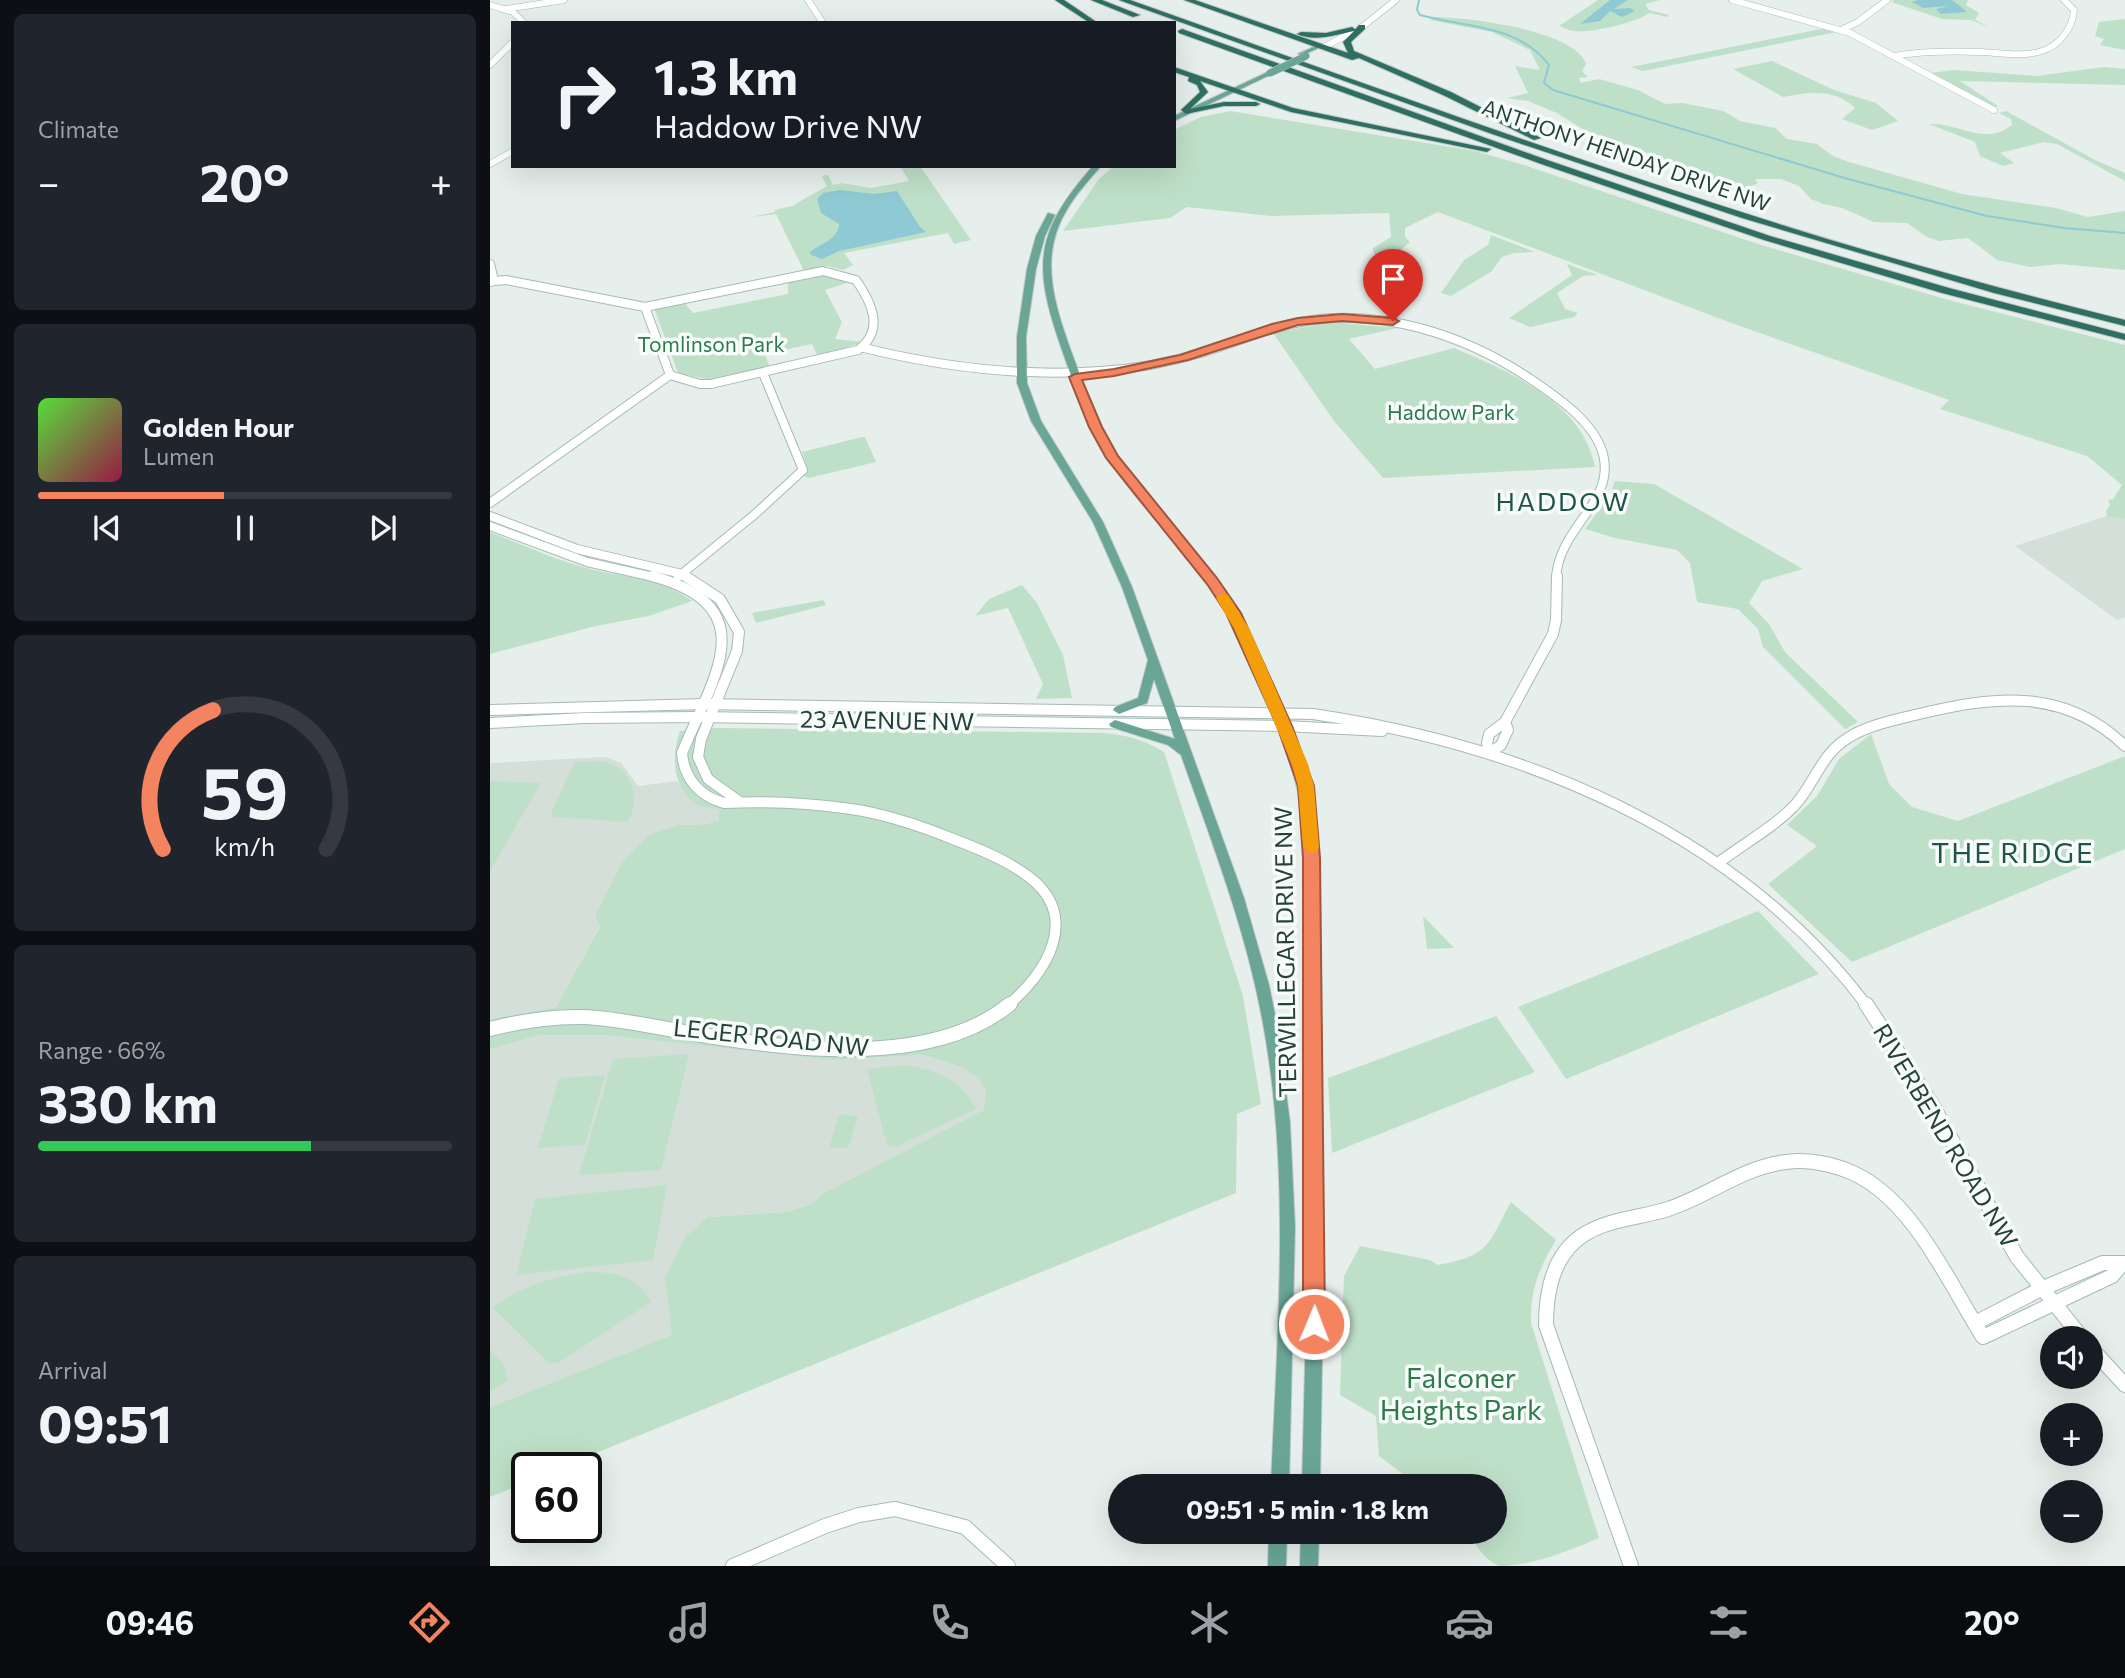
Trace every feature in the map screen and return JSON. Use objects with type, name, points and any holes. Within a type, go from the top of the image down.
[{"type":"highway","points":[[1059,0],[1092,21]]},
{"type":"highway","points":[[1095,0],[1153,21]]},
{"type":"highway","name":"ANTHONY HENDAY DRIVE NW","points":[[1123,0],[1731,213],[1898,264],[2125,323]]},
{"type":"highway","points":[[1188,0],[1399,73]]},
{"type":"highway","points":[[1262,25],[1311,35],[1352,29]]},
{"type":"highway","points":[[1362,27],[1349,38],[1348,49],[1357,56],[1545,142],[1731,213]]},
{"type":"highway","name":"ANTHONY HENDAY DRIVE NW","points":[[1176,29],[1637,194],[1770,238],[1941,289],[2125,337]]},
{"type":"highway","points":[[1176,71],[1291,110]]},
{"type":"highway","points":[[1176,71],[1200,84],[1204,92],[1186,112]]},
{"type":"highway","points":[[1186,112],[1232,103],[1291,110],[1495,151],[1723,227],[1770,238]]},
{"type":"main road","points":[[1176,116],[1322,46]]},
{"type":"main road","name":"TERWILLEGAR DRIVE NW","points":[[1089,168],[1059,202],[1039,239],[1022,330],[1022,375],[1025,394],[1039,428],[1088,502],[1108,541],[1172,711],[1256,956],[1272,1028],[1283,1115],[1286,1297],[1280,1474]]},
{"type":"main road","name":"TERWILLEGAR DRIVE NW","points":[[1095,168],[1068,200],[1058,217],[1047,256],[1047,296],[1095,427],[1112,458],[1212,581],[1234,613],[1285,726],[1306,786],[1311,832],[1316,1243],[1311,1474]]},
{"type":"main road","points":[[1119,710],[1143,700],[1153,660]]},
{"type":"main road","points":[[1115,724],[1172,743],[1187,755]]},
{"type":"main road","points":[[1277,1566],[1278,1544]]},
{"type":"main road","points":[[1309,1566],[1310,1544]]},
{"type":"street","points":[[490,5],[506,9],[564,0]]},
{"type":"street","points":[[808,0],[822,21]]},
{"type":"street","points":[[1322,46],[1352,29],[1390,0]]},
{"type":"street","points":[[1322,46],[1362,27],[1396,0]]},
{"type":"street","points":[[1732,0],[1841,30],[1994,110]]},
{"type":"street","points":[[1841,30],[1858,22],[1887,0]]},
{"type":"street","points":[[1894,56],[1924,51],[2016,53],[2043,50],[2053,46],[2074,21],[2074,10],[2064,0]]},
{"type":"street","points":[[506,9],[521,21]]},
{"type":"street","points":[[490,65],[511,44]]},
{"type":"street","points":[[490,164],[511,152]]},
{"type":"street","points":[[490,264],[492,281],[506,280],[645,307],[827,271],[856,281],[873,311],[874,333],[861,350]]},
{"type":"street","points":[[645,307],[670,375]]},
{"type":"street","points":[[490,503],[670,375],[705,384],[861,350],[880,359],[930,369],[1022,375],[1074,374],[1125,369],[1199,354],[1287,324],[1325,318],[1368,318],[1404,323],[1440,335],[1523,372],[1556,396],[1595,438],[1605,461],[1604,478],[1598,495],[1563,545],[1558,562],[1554,630],[1505,722],[1508,730],[1501,745],[1490,753]]},
{"type":"street","points":[[673,581],[754,515],[803,470],[763,373]]},
{"type":"street","points":[[490,516],[577,549],[682,574],[720,599],[739,632],[737,651],[698,749],[699,764],[708,779],[740,802]]},
{"type":"street","name":"LEGER ROAD NW","points":[[490,526],[564,555],[673,581],[707,603],[718,620],[725,640],[723,654],[682,754],[689,780],[715,799],[725,803],[816,805],[884,816],[949,838],[1013,866],[1042,890],[1051,906],[1055,934],[1046,967],[1020,999],[992,1017],[945,1037],[894,1048],[848,1049],[726,1038],[595,1017],[542,1020],[490,1029]]},
{"type":"street","points":[[1718,863],[1797,802],[1823,761],[1843,741],[1861,730],[1888,721],[1982,702],[2022,699],[2083,716],[2125,746]]},
{"type":"street","name":"23 AVENUE NW","points":[[490,710],[593,705],[1115,724],[1285,726]]},
{"type":"street","name":"23 AVENUE NW","points":[[713,711],[852,706],[1279,713]]},
{"type":"street","name":"23 AVENUE NW","points":[[490,723],[701,709]]},
{"type":"street","name":"RIVERBEND ROAD NW","points":[[1279,713],[1334,717],[1490,753],[1564,780],[1635,812],[1718,863],[1759,894],[1816,946],[1866,1003],[1920,1085],[2015,1255],[2072,1326]]},
{"type":"street","name":"RIVERBEND ROAD NW","points":[[1285,726],[1398,732]]},
{"type":"street","points":[[1631,1566],[1546,1325],[1550,1279],[1564,1254],[1584,1235],[1612,1223],[1681,1204],[1767,1165],[1786,1162],[1822,1163],[1855,1174],[1896,1202],[1913,1223],[1983,1337],[2112,1276],[2124,1263]]},
{"type":"street","points":[[1975,1323],[2041,1289],[2103,1263],[2124,1263]]},
{"type":"street","points":[[2103,1361],[2125,1385]]},
{"type":"street","points":[[733,1566],[825,1526],[859,1515],[895,1509],[965,1527],[1008,1566]]},
{"type":"shaded area","points":[[2107,516],[2125,520],[2125,617],[2117,620],[2015,546]]},
{"type":"shaded area","points":[[606,757],[621,763],[638,786],[677,781],[698,805],[720,810],[721,814],[715,822],[679,825],[621,864],[600,925],[556,1007],[490,1019],[490,763]]},
{"type":"shaded area","points":[[541,1035],[604,1035],[832,1060],[924,1055],[961,1067],[979,1079],[986,1091],[985,1110],[824,1193],[811,1204],[787,1212],[707,1217],[685,1237],[665,1277],[673,1335],[490,1407],[490,1049]]},
{"type":"green space","points":[[1598,0],[1660,0],[1645,4],[1649,10],[1669,15],[1649,13],[1625,23],[1590,31],[1572,31],[1559,26]]},
{"type":"green space","points":[[1968,0],[1966,5],[1979,13],[1975,20],[1991,28],[1971,20],[1942,19],[1891,2]]},
{"type":"green space","points":[[1434,17],[1493,23],[1542,34],[1578,52],[1586,64],[1582,71],[1588,77],[1579,78],[1581,83],[1599,79],[1638,90],[1665,104],[1683,103],[1723,111],[1740,121],[1775,128],[1787,139],[1817,144],[1833,156],[1849,162],[1962,194],[2056,208],[2088,217],[2125,211],[2125,270],[2060,264],[2030,267],[1997,260],[1968,238],[1939,241],[1927,237],[1907,223],[1874,222],[1842,208],[1811,199],[1799,186],[1781,179],[1757,179],[1755,181],[1758,183],[1750,186],[1729,189],[1706,188],[1685,183],[1677,180],[1677,177],[1689,173],[1689,168],[1584,130],[1557,113],[1528,101],[1507,98],[1528,93],[1515,66],[1540,70],[1530,50],[1492,32],[1430,20]]},
{"type":"green space","points":[[2125,19],[2125,50],[2100,45],[2104,39],[2095,36],[2099,22]]},
{"type":"green space","points":[[1826,28],[1837,32],[1643,71],[1631,67]]},
{"type":"green space","points":[[1772,61],[1834,90],[1876,103],[1898,121],[1872,130],[1842,119],[1855,108],[1839,97],[1812,93],[1783,97],[1733,69]]},
{"type":"green space","points":[[2104,67],[2125,69],[2125,85],[1960,81],[1998,106],[1994,107],[1930,73],[1954,70],[2037,76]]},
{"type":"green space","points":[[1230,111],[1475,151],[1758,244],[1945,299],[2125,345],[2125,520],[2107,516],[2106,511],[2110,505],[2108,500],[2113,499],[2122,485],[2087,456],[1940,409],[1949,400],[1726,321],[1438,212],[1405,228],[1405,237],[1410,242],[1387,262],[1414,267],[1403,286],[1378,283],[1373,248],[1391,237],[1389,213],[1271,216],[1187,207],[1170,218],[1063,231],[1099,179],[1112,168],[1176,168],[1176,129],[1201,117]]},
{"type":"green space","points":[[2006,111],[2095,160],[2125,173],[2125,181],[2057,144],[2044,142],[2000,153],[2014,163],[2003,166],[1980,156],[1975,142],[1929,124],[1992,134],[2012,125],[2011,119],[1999,113]]},
{"type":"green space","points":[[901,168],[921,168],[971,240],[954,244],[948,233],[844,253],[853,265],[843,270],[828,266],[804,271],[776,214],[751,217],[792,206],[827,186],[822,176],[828,175],[833,185],[842,183],[871,188],[909,181]]},
{"type":"green space","points":[[1491,235],[1535,252],[1514,253],[1502,257],[1492,271],[1451,296],[1441,293],[1464,260],[1488,245]]},
{"type":"green space","points":[[1567,264],[1598,275],[1583,276],[1557,293],[1565,309],[1578,313],[1574,317],[1530,327],[1509,318],[1572,275]]},
{"type":"green space","name":"Tomlinson Park","points":[[821,274],[850,282],[825,290],[842,322],[835,339],[863,342],[818,357],[812,344],[765,354],[770,368],[711,380],[678,373],[654,308],[684,302],[693,313],[788,294],[788,281]]},
{"type":"green space","name":"Haddow Park","points":[[1332,322],[1397,328],[1349,339],[1375,369],[1454,348],[1519,379],[1559,407],[1576,424],[1588,444],[1595,467],[1383,478],[1334,421],[1273,333]]},
{"type":"green space","points":[[865,437],[876,462],[809,478],[803,476],[808,469],[802,452]]},
{"type":"green space","points":[[1615,481],[1654,484],[1803,569],[1762,581],[1749,603],[1769,624],[1785,652],[1858,722],[1845,729],[1763,647],[1758,629],[1738,609],[1697,602],[1690,563],[1677,550],[1585,529],[1610,495]]},
{"type":"green space","points":[[490,532],[571,563],[665,586],[692,601],[649,616],[596,626],[490,654]]},
{"type":"green space","points":[[1022,585],[1037,603],[1063,655],[1072,698],[1036,699],[1043,684],[1008,608],[975,616],[989,599]]},
{"type":"green space","points":[[823,600],[826,605],[756,623],[752,613]]},
{"type":"green space","points":[[716,728],[1105,733],[1136,739],[1164,752],[1243,996],[1261,1104],[1237,1114],[1236,1193],[598,1452],[511,1452],[511,1488],[490,1497],[490,1407],[672,1335],[665,1277],[685,1237],[707,1217],[787,1212],[811,1204],[824,1193],[984,1110],[986,1091],[979,1079],[961,1067],[924,1055],[832,1060],[604,1035],[541,1035],[490,1049],[490,1019],[556,1007],[600,926],[595,916],[621,864],[649,835],[679,825],[707,824],[718,820],[720,810],[698,805],[689,798],[679,781],[675,751],[680,731]]},
{"type":"green space","points":[[1871,734],[1889,784],[1912,807],[1958,821],[2125,756],[2125,849],[1852,962],[1768,884],[1817,846],[1787,825],[1817,796],[1839,759]]},
{"type":"green space","points":[[602,761],[621,770],[632,784],[634,802],[628,822],[554,817],[551,813],[575,762]]},
{"type":"green space","points":[[490,781],[541,783],[490,871]]},
{"type":"green space","points":[[1758,911],[1819,974],[1566,1079],[1518,1007]]},
{"type":"green space","points":[[1423,916],[1454,948],[1427,949]]},
{"type":"green space","points":[[1496,1016],[1535,1072],[1332,1153],[1328,1078]]},
{"type":"green space","points":[[689,1054],[661,1170],[579,1175],[613,1059]]},
{"type":"green space","points":[[905,1065],[938,1073],[947,1078],[963,1090],[976,1109],[895,1147],[887,1145],[867,1069]]},
{"type":"green space","points":[[605,1075],[585,1145],[538,1148],[559,1078]]},
{"type":"green space","points":[[839,1115],[858,1116],[848,1148],[829,1148]]},
{"type":"green space","points":[[667,1185],[653,1260],[516,1275],[535,1199]]},
{"type":"green space","name":"Falconer Heights Park","points":[[1511,1202],[1556,1240],[1537,1280],[1532,1300],[1531,1323],[1599,1538],[1538,1560],[1500,1566],[1485,1556],[1476,1544],[1507,1544],[1507,1474],[1403,1474],[1379,1456],[1376,1416],[1340,1395],[1344,1276],[1360,1246],[1430,1260],[1438,1265],[1478,1252],[1497,1229]]},
{"type":"green space","points":[[589,1272],[625,1277],[640,1286],[651,1302],[560,1362],[550,1364],[493,1308],[515,1293],[539,1283]]},
{"type":"green space","points":[[490,1350],[505,1366],[508,1381],[490,1391]]},
{"type":"water","points":[[1610,0],[1628,0],[1614,9],[1630,8],[1635,11],[1622,17],[1610,11],[1600,21],[1580,24]]},
{"type":"water","points":[[1952,0],[1967,12],[1941,14],[1936,9],[1949,6],[1923,8],[1912,2]]},
{"type":"water","points":[[840,190],[874,194],[897,191],[926,232],[839,251],[822,259],[811,255],[810,252],[836,234],[839,224],[821,213],[817,199],[823,193]]},
{"type":"waterway","points":[[1419,0],[1417,10],[1420,15],[1490,30],[1522,42],[1549,65],[1544,83],[1553,90],[1848,179],[1987,216],[2064,228],[2125,233]]},
{"type":"slow traffic","points":[[1223,598],[1242,630],[1300,764],[1310,815],[1311,847]]},
{"type":"district","name":"HADDOW","points":[[1563,502]]},
{"type":"district","name":"THE RIDGE","points":[[2013,853]]},
{"type":"route","points":[[1314,1324],[1316,1243],[1311,858],[1306,786],[1285,726],[1234,613],[1212,581],[1112,458],[1095,427],[1075,377],[1114,373],[1184,358],[1298,321],[1342,317],[1393,321]]}]
